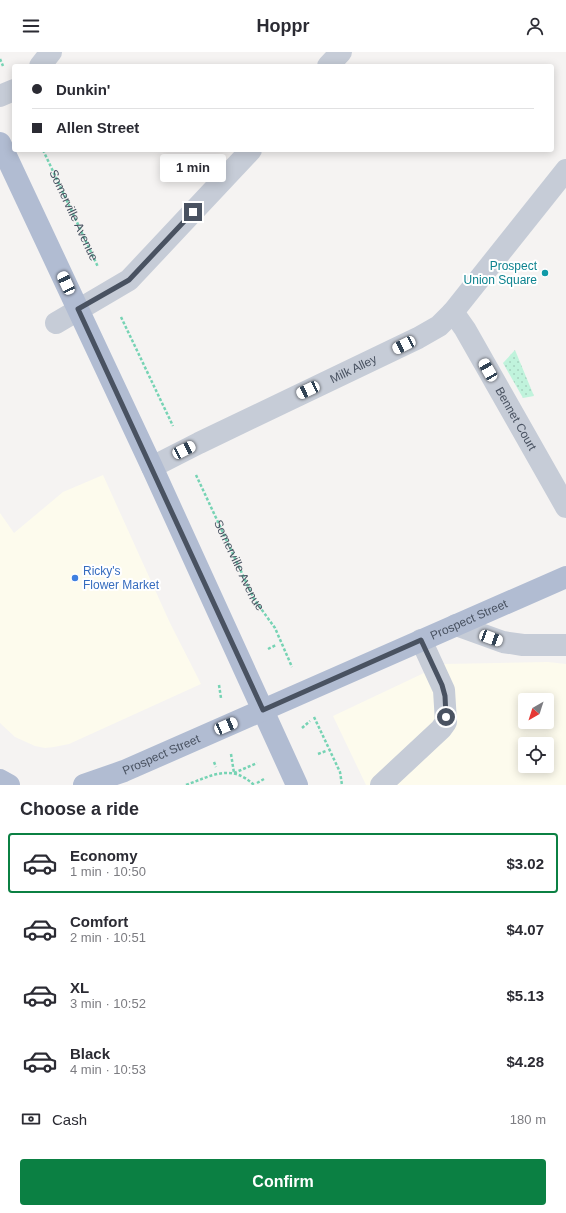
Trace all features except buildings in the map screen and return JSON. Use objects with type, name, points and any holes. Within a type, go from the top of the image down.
[{"type":"main road","points":[[0,143],[152,467],[297,785]]},
{"type":"main road","name":"Prospect Street","points":[[84,785],[124,771],[566,577]]},
{"type":"main road","points":[[0,780],[9,785]]},
{"type":"street","points":[[42,64],[51,52]]},
{"type":"street","points":[[330,64],[341,52]]},
{"type":"street","points":[[0,96],[12,91]]},
{"type":"street","points":[[56,323],[129,280],[248,152]]},
{"type":"street","name":"Milk Alley","points":[[152,467],[199,442],[423,336],[439,326],[453,312],[566,170]]},
{"type":"street","name":"Bennet Court","points":[[453,312],[465,329],[566,507]]},
{"type":"street","points":[[456,625],[503,642],[523,645],[566,645]]},
{"type":"street","points":[[381,785],[441,729],[446,722],[445,696],[442,685],[421,640]]},
{"type":"path","name":"Somerville Avenue","points":[[44,152],[101,273]]},
{"type":"path","points":[[121,316],[174,428]]},
{"type":"path","name":"Somerville Avenue","points":[[195,474],[254,599],[275,628],[289,661]]},
{"type":"path","points":[[268,649],[276,645]]},
{"type":"path","points":[[318,725],[340,772],[342,785]]},
{"type":"path","points":[[318,754],[326,751]]},
{"type":"path","points":[[186,785],[220,773],[234,773],[253,766]]},
{"type":"path","points":[[234,773],[244,777],[254,785]]},
{"type":"path","points":[[257,783],[265,778]]},
{"type":"shaded area","name":"Ricky's Flower Market","points":[[103,475],[170,623],[201,684],[69,744],[45,748],[35,746],[15,737],[0,723],[0,513],[14,533],[63,492]]},
{"type":"shaded area","points":[[548,662],[566,664],[566,785],[366,785],[333,716],[443,664]]},
{"type":"green space","points":[[515,350],[534,396],[523,398],[503,363]]},
{"type":"place","name":"Prospect Union Square","points":[[545,273]]},
{"type":"place","name":"Ricky's Flower Market","points":[[75,578]]},
{"type":"route","points":[[193,212],[129,280],[78,309],[263,710],[421,640],[444,690],[446,717]]}]
